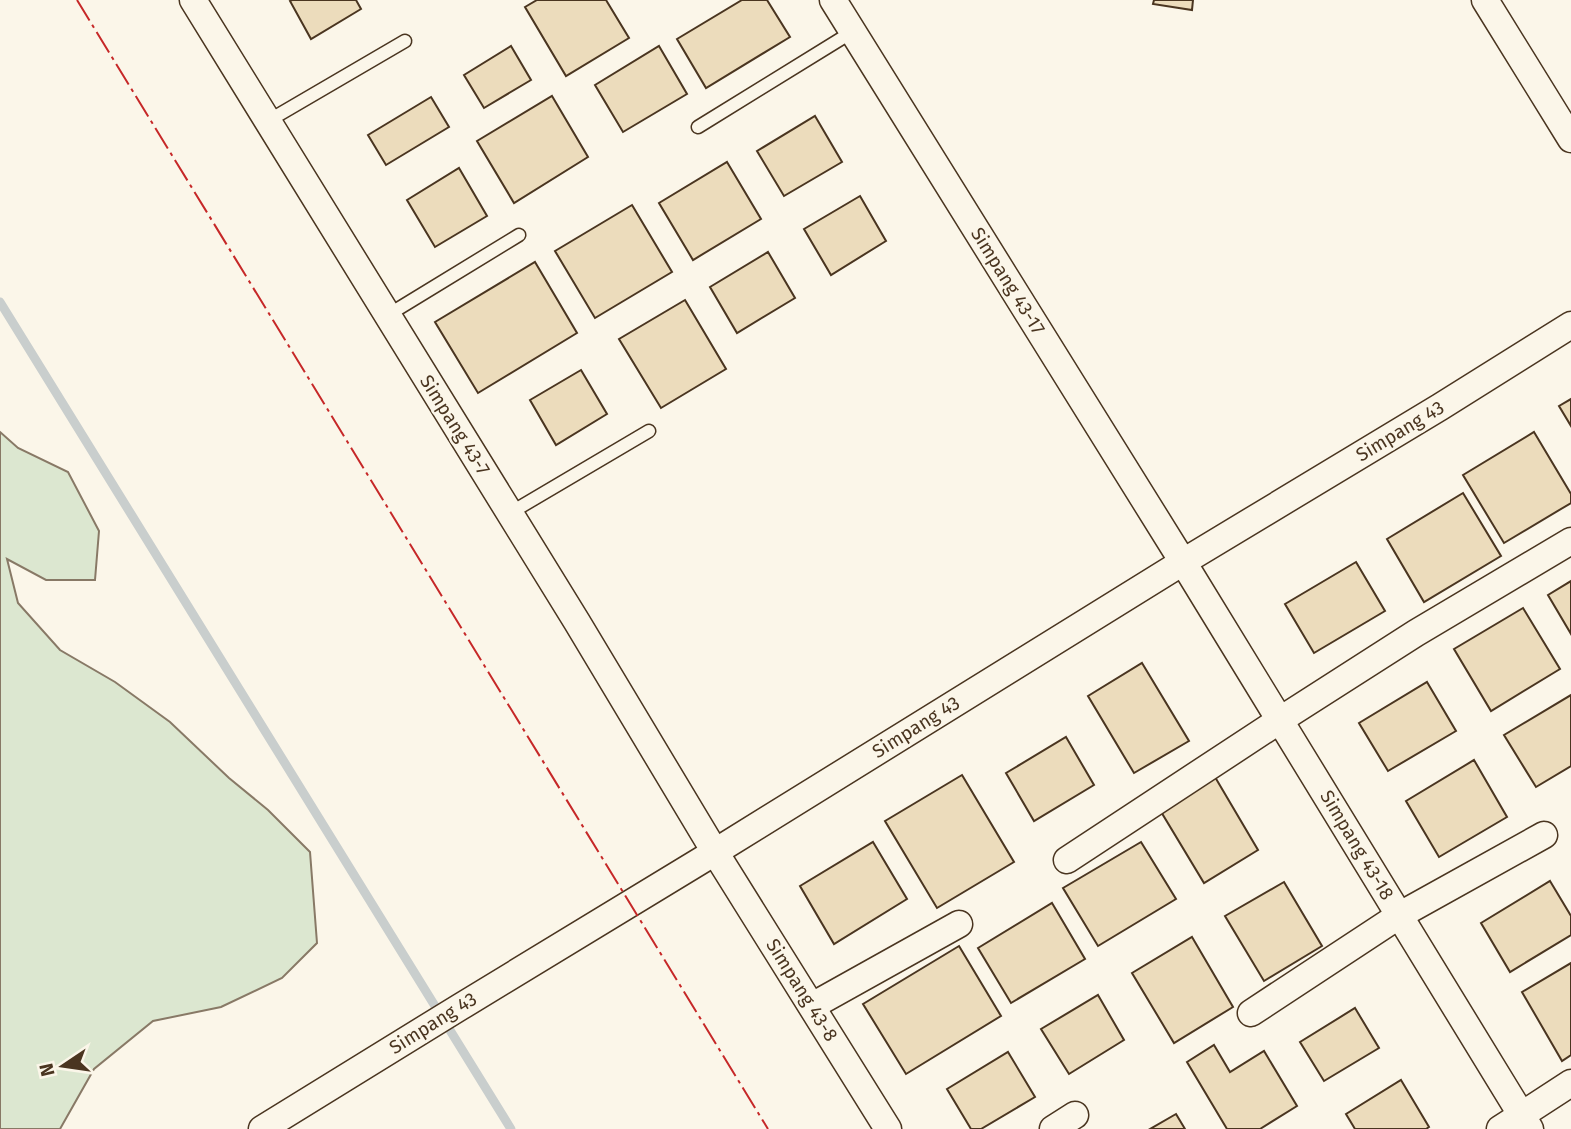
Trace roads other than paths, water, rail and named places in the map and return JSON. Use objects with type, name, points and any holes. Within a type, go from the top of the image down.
[{"type":"street","name":"Simpang 43-7","points":[[193,0],[510,513],[715,852]]},
{"type":"street","name":"Simpang 43-17","points":[[833,0],[1183,562]]},
{"type":"street","points":[[1485,0],[1571,139]]},
{"type":"street","name":"Simpang 43","points":[[262,1129],[1571,325]]},
{"type":"street","points":[[1067,860],[1416,633],[1571,541]]},
{"type":"street","name":"Simpang 43-18","points":[[1183,562],[1400,915],[1517,1124]]},
{"type":"street","points":[[1251,1013],[1400,915],[1544,835]]},
{"type":"street","name":"Simpang 43-8","points":[[715,852],[888,1129]]},
{"type":"street","points":[[812,1006],[959,924]]},
{"type":"street","points":[[1517,1124],[1571,1083]]},
{"type":"lane","points":[[698,127],[852,32]]},
{"type":"lane","points":[[268,121],[405,41]]},
{"type":"lane","points":[[388,315],[519,235]]},
{"type":"lane","points":[[510,513],[649,431]]},
{"type":"waterway","points":[[0,302],[511,1129]]}]
